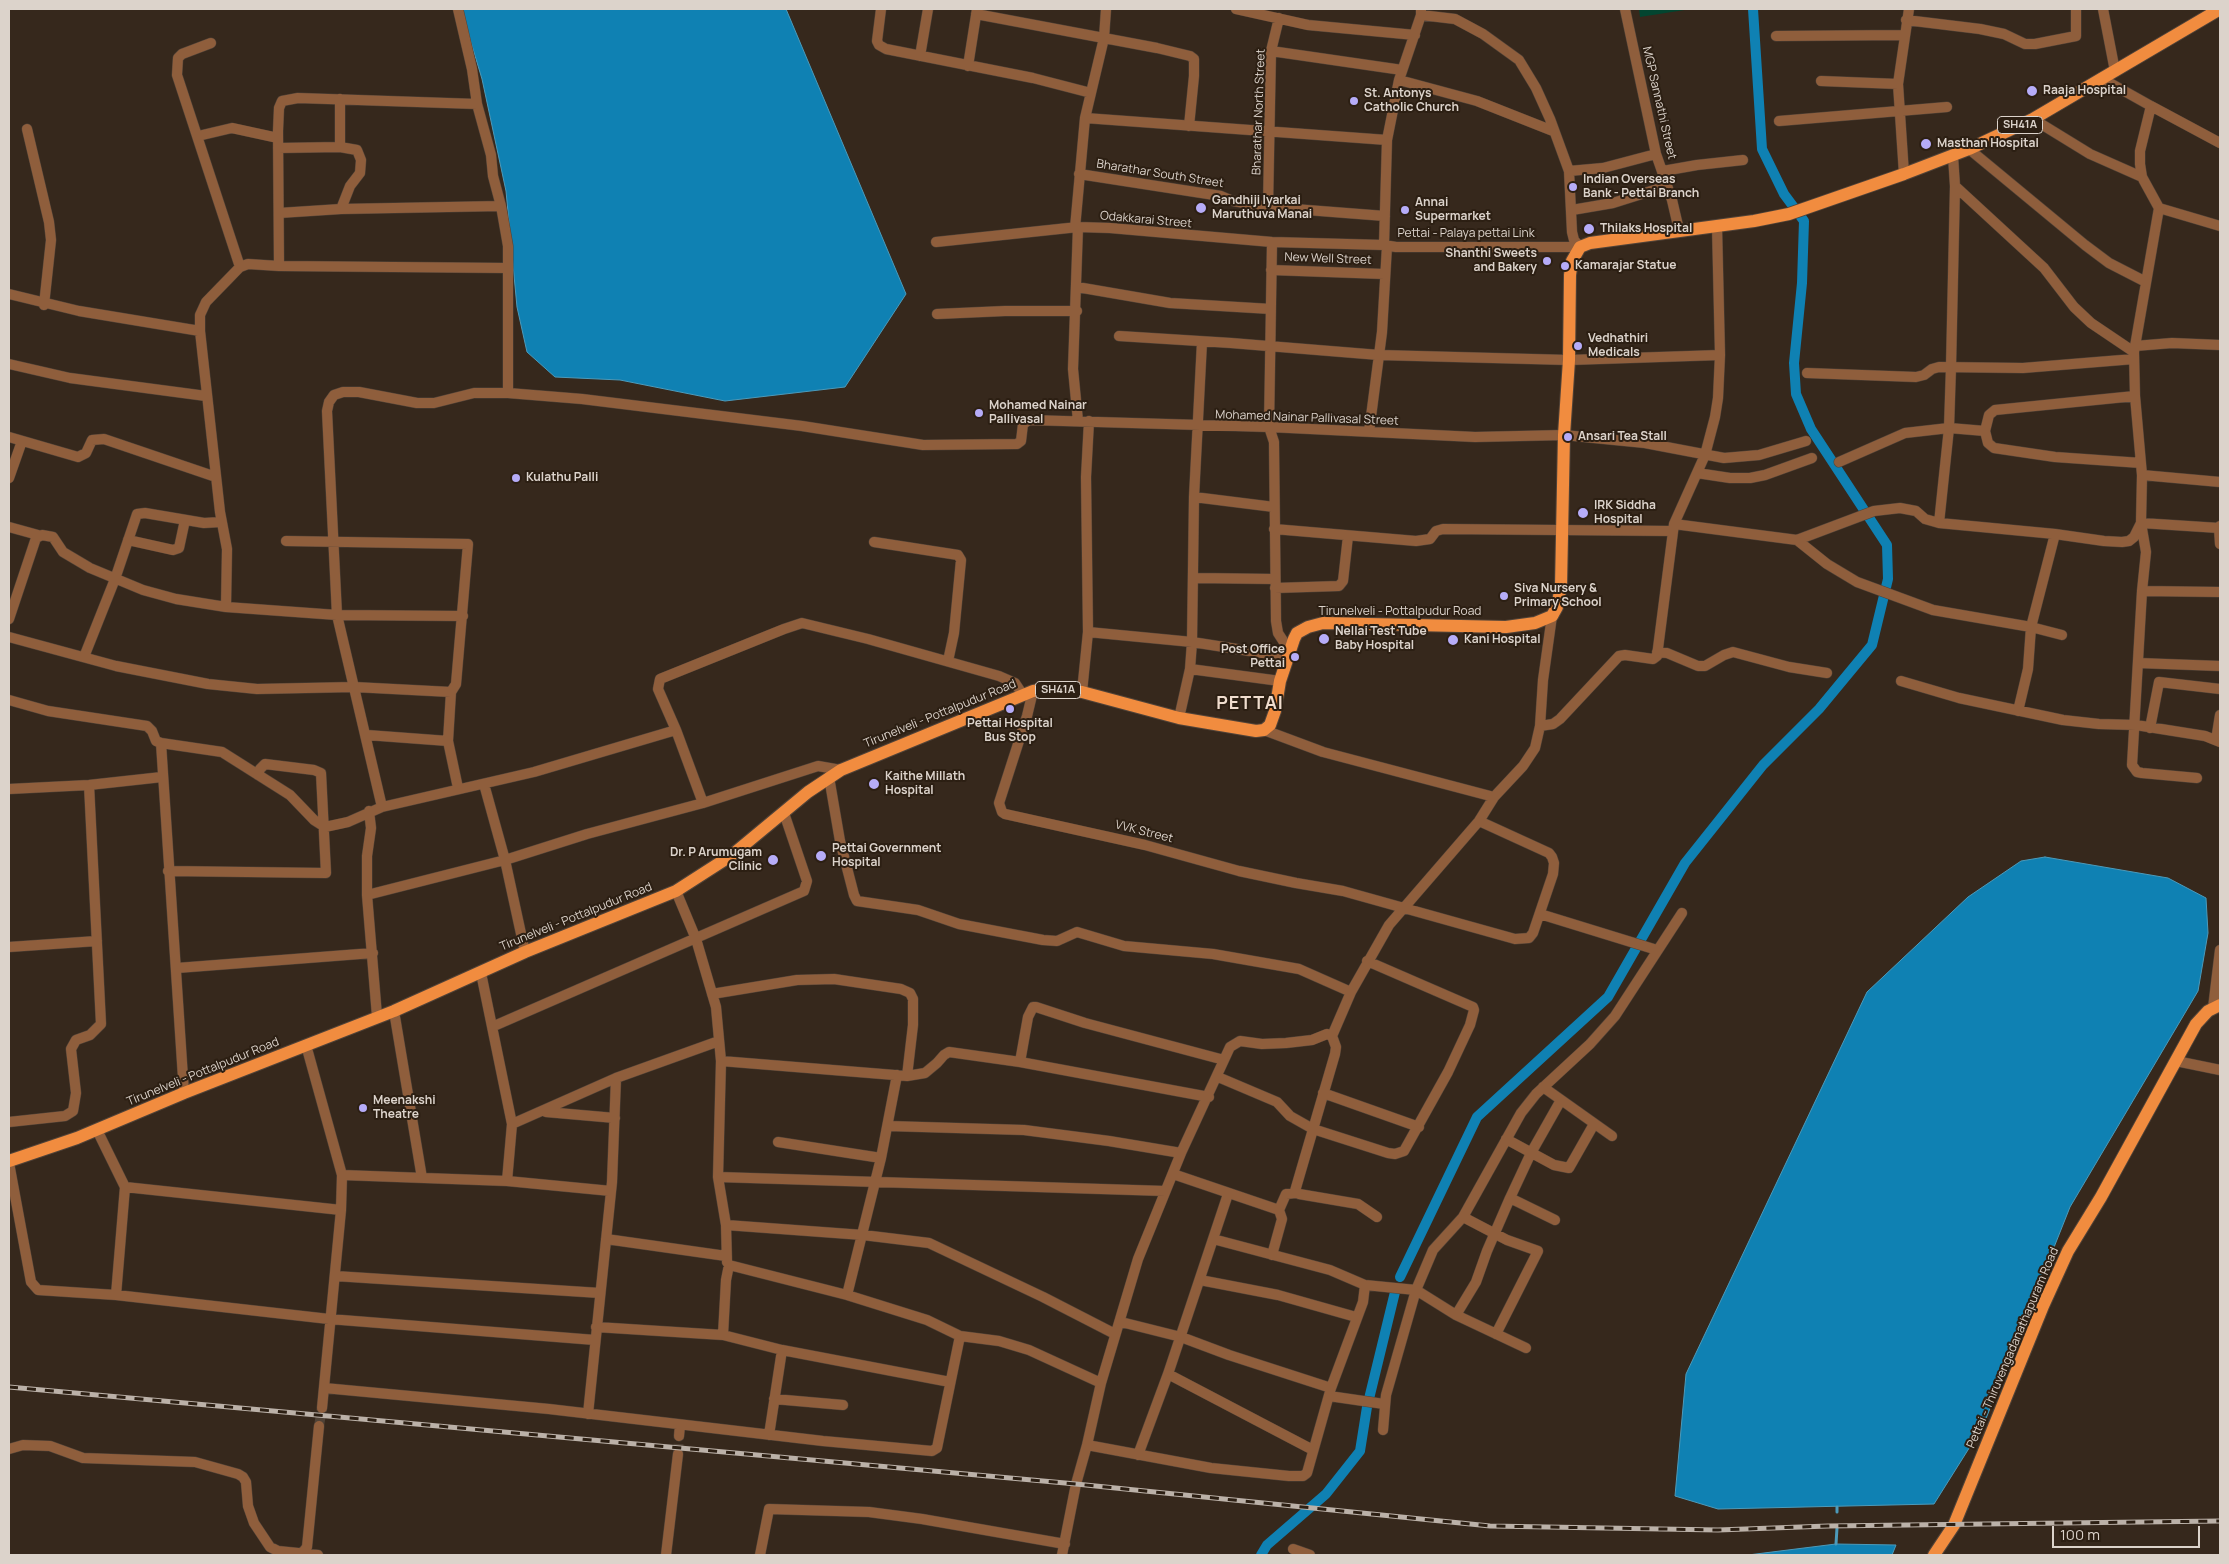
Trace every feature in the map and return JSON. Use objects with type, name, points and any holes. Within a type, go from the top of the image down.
[{"type":"main road","name":"SH41A","points":[[1579,248],[1590,243],[1717,226],[1788,214],[1953,156],[2033,119],[2220,9]]},
{"type":"main road","points":[[1552,616],[1558,607],[1561,586],[1570,275],[1572,261],[1579,248]]},
{"type":"main road","name":"Tirunelveli - Pottalpudur Road","points":[[9,1162],[97,1130],[184,1093],[306,1046],[377,1016],[394,1011],[525,952],[676,891],[732,854],[829,777],[841,770],[1028,693],[1049,689],[1082,692],[1179,718],[1256,731],[1264,730],[1270,725],[1275,711],[1280,681],[1288,653],[1297,633],[1308,627],[1323,623],[1506,626],[1535,624],[1552,616]]},
{"type":"main road","name":"Pettai - Thiruvengadanathapuram Road","points":[[1934,1555],[1954,1525],[2043,1306],[2068,1251],[2101,1197],[2196,1024],[2217,1007]]},
{"type":"street","points":[[382,807],[367,735],[337,615],[327,411],[329,402],[334,395],[343,392],[359,392],[417,403],[434,403],[474,393],[508,393],[508,246],[501,206],[493,176],[491,155],[477,104],[472,69],[458,9]]},
{"type":"street","points":[[881,9],[876,34],[880,46],[886,49],[1032,78],[1091,93]]},
{"type":"street","points":[[920,56],[928,9]]},
{"type":"street","points":[[1082,692],[1088,632],[1086,477],[1083,421],[1073,369],[1077,311],[1077,228],[1079,174],[1085,118],[1104,38],[1106,9]]},
{"type":"street","points":[[1236,9],[1308,25],[1415,35]]},
{"type":"street","points":[[1439,16],[1449,9]]},
{"type":"street","name":"MGP Sannathi Street","points":[[1626,9],[1656,154],[1663,171],[1679,230]]},
{"type":"street","points":[[1904,174],[1898,110],[1898,84],[1909,9]]},
{"type":"street","points":[[1906,20],[1980,29],[2004,34],[2025,44],[2036,44],[2076,36],[2076,9]]},
{"type":"street","points":[[2103,9],[2115,71]]},
{"type":"street","points":[[968,66],[976,11],[1190,56],[1194,60],[1194,76],[1189,126]]},
{"type":"street","points":[[1421,12],[1455,19],[1482,34],[1519,60],[1536,88],[1550,119],[1569,171],[1573,236],[1579,248]]},
{"type":"street","name":"Pettai - Palaya pettai Link","points":[[1421,12],[1415,35],[1400,75],[1387,140],[1385,245],[1579,248]]},
{"type":"street","name":"Bharathar North Street","points":[[1268,207],[1271,51],[1278,18]]},
{"type":"street","points":[[1776,36],[1904,35]]},
{"type":"street","points":[[211,43],[186,51],[178,58],[177,75],[240,267]]},
{"type":"street","points":[[1271,51],[1400,75],[1477,101],[1553,130]]},
{"type":"street","points":[[2101,78],[2220,143]]},
{"type":"street","points":[[1821,81],[1898,84]]},
{"type":"street","points":[[279,266],[278,143],[279,108],[282,101],[288,98],[477,104]]},
{"type":"street","points":[[340,99],[340,147]]},
{"type":"street","points":[[2152,106],[2140,151],[2142,176],[2159,208],[2158,224],[2134,352],[2135,396],[2142,475],[2141,524],[2146,552],[2132,766],[2137,772],[2197,778]]},
{"type":"street","points":[[1779,121],[1947,107]]},
{"type":"street","points":[[1085,118],[1270,133],[1387,140]]},
{"type":"street","points":[[2033,119],[2090,154],[2142,176]]},
{"type":"street","points":[[198,136],[232,128],[278,143],[357,150],[361,160],[360,173],[350,186],[341,209]]},
{"type":"street","points":[[27,129],[49,222],[51,240],[44,304]]},
{"type":"street","points":[[1969,149],[2085,245],[2109,263],[2146,282]]},
{"type":"street","points":[[1569,171],[1603,168],[1656,154]]},
{"type":"street","points":[[1939,523],[1948,428],[1951,367],[1955,186],[1953,156]]},
{"type":"street","points":[[1663,171],[1697,164],[1743,160]]},
{"type":"street","name":"Bharathar South Street","points":[[1079,174],[1221,196],[1233,201],[1268,207],[1385,216]]},
{"type":"street","points":[[1572,210],[1613,203],[1667,186]]},
{"type":"street","points":[[1955,186],[2044,268],[2074,307],[2091,323],[2134,352]]},
{"type":"street","points":[[278,213],[341,209],[501,206]]},
{"type":"street","points":[[2159,208],[2220,226]]},
{"type":"street","points":[[1540,726],[1553,724],[1560,719],[1619,656],[1625,655],[1653,659],[1657,656],[1674,528],[1705,455],[1715,417],[1720,377],[1717,226]]},
{"type":"street","name":"Odakkarai Street","points":[[936,242],[1077,228],[1110,228],[1272,242],[1385,245]]},
{"type":"street","points":[[1272,242],[1269,427],[1274,442],[1275,583],[1277,627],[1288,653]]},
{"type":"street","points":[[1369,432],[1379,355],[1385,245]]},
{"type":"street","points":[[226,607],[227,549],[221,522],[206,396],[200,331],[202,308],[240,267],[248,264],[279,266],[507,268]]},
{"type":"street","name":"New Well Street","points":[[1271,270],[1384,274]]},
{"type":"street","points":[[1077,287],[1170,303],[1271,309]]},
{"type":"street","points":[[9,294],[44,304],[200,331]]},
{"type":"street","points":[[937,314],[1005,311],[1077,311]]},
{"type":"street","points":[[1120,336],[1379,355],[1569,360],[1720,355]]},
{"type":"street","points":[[1179,718],[1190,669],[1192,642],[1194,497],[1202,342]]},
{"type":"street","points":[[1807,373],[1916,377],[1939,367],[2023,368],[2134,352],[2172,343],[2220,345]]},
{"type":"street","points":[[9,364],[70,378],[206,396]]},
{"type":"street","name":"Mohamed Nainar Pallivasal Street","points":[[508,393],[582,399],[802,426],[913,443],[956,446],[1017,444],[1021,441],[1024,424],[1029,420],[1198,427],[1269,427],[1475,437],[1564,435],[1645,443],[1724,458],[1747,457],[1806,441]]},
{"type":"street","points":[[2135,396],[1995,410],[1989,415],[1985,431],[1988,443],[1994,448],[2055,457],[2141,463]]},
{"type":"street","points":[[1838,462],[1894,437],[1948,428],[1985,431]]},
{"type":"street","points":[[9,437],[78,457],[86,452],[92,440],[104,439],[216,477]]},
{"type":"street","points":[[9,478],[22,441]]},
{"type":"street","points":[[1697,473],[1730,478],[1750,478],[1765,475],[1812,458]]},
{"type":"street","points":[[2142,475],[2220,482]]},
{"type":"street","points":[[1194,497],[1274,506]]},
{"type":"street","points":[[1274,529],[1416,540],[1430,539],[1436,531],[1443,529],[1562,530],[1674,528],[1797,540],[1851,519],[1889,508],[1916,511],[1925,519],[1939,523],[2122,542],[2129,541],[2134,537],[2141,524]]},
{"type":"street","points":[[84,657],[115,579],[137,514],[145,512],[185,520],[221,522]]},
{"type":"street","points":[[128,540],[173,550],[178,548],[185,520]]},
{"type":"street","points":[[2141,524],[2219,527],[2220,544]]},
{"type":"street","points":[[9,527],[38,536],[47,535],[53,537],[58,541],[64,552],[90,568],[143,590],[176,599],[226,607],[337,615],[463,616]]},
{"type":"street","points":[[2018,711],[2028,668],[2031,627],[2055,534]]},
{"type":"street","points":[[9,619],[38,536]]},
{"type":"street","points":[[1194,578],[1339,586],[1343,581],[1348,536]]},
{"type":"street","points":[[286,540],[468,544],[463,616],[456,684],[452,692],[448,741],[458,788]]},
{"type":"street","points":[[1797,540],[1838,571],[1873,588],[1894,594],[1933,610],[2031,627],[2062,635]]},
{"type":"street","points":[[874,542],[958,556],[961,560],[954,633],[948,661]]},
{"type":"street","points":[[2142,591],[2220,592]]},
{"type":"street","points":[[1296,1193],[1336,1048],[1332,1036],[1367,961],[1388,925],[1478,821],[1494,796],[1531,756],[1535,748],[1540,726],[1543,680],[1552,616]]},
{"type":"street","points":[[703,803],[676,730],[658,689],[660,679],[795,625],[802,624],[820,627],[948,661],[1009,680],[1028,693]]},
{"type":"street","points":[[1088,632],[1288,653]]},
{"type":"street","points":[[9,637],[116,666],[208,684],[257,689],[293,690],[354,687],[452,692]]},
{"type":"street","points":[[1657,652],[1667,653],[1698,666],[1705,666],[1733,652],[1789,667],[1827,673]]},
{"type":"street","points":[[2138,663],[2220,666]]},
{"type":"street","points":[[1190,669],[1280,681]]},
{"type":"street","points":[[1902,681],[1959,698],[2018,711],[2099,724],[2136,725],[2205,736],[2218,741],[2220,715]]},
{"type":"street","points":[[2150,728],[2159,682],[2220,689]]},
{"type":"street","name":"VVK Street","points":[[1028,693],[1027,716],[999,804],[1002,812],[1019,818],[1145,845],[1238,871],[1343,891],[1403,907]]},
{"type":"street","points":[[9,700],[70,715],[147,726],[152,731],[156,741],[161,743],[222,752],[290,795],[314,820],[325,827],[344,824],[369,811],[382,807],[534,772],[676,730]]},
{"type":"street","points":[[1264,730],[1323,752],[1494,796]]},
{"type":"street","points":[[367,735],[448,741]]},
{"type":"street","points":[[161,743],[184,1093]]},
{"type":"street","points":[[168,871],[326,873],[321,773],[314,770],[265,764],[260,769],[258,775]]},
{"type":"street","points":[[366,895],[505,860],[587,834],[703,803],[818,766],[841,770]]},
{"type":"street","points":[[9,789],[89,785],[162,777]]},
{"type":"street","points":[[829,777],[840,841],[857,901],[918,910],[959,924],[1048,941],[1057,941],[1077,932],[1124,946],[1213,954],[1299,969],[1351,992]]},
{"type":"street","points":[[484,784],[505,860],[525,952]]},
{"type":"street","points":[[9,1122],[65,1116],[73,1110],[76,1093],[71,1049],[76,1040],[96,1031],[102,1019],[89,785]]},
{"type":"street","points":[[369,811],[371,828],[367,856],[366,895],[373,953],[377,1016]]},
{"type":"street","points":[[494,1026],[798,894],[807,887],[806,874],[784,813]]},
{"type":"street","points":[[1403,907],[1505,937],[1522,940],[1529,938],[1533,933],[1553,874],[1554,863],[1552,858],[1549,853],[1478,821]]},
{"type":"street","points":[[676,891],[696,939],[716,1007],[721,1061],[718,1177],[726,1225],[728,1260],[723,1336]]},
{"type":"street","points":[[1383,1430],[1381,1404],[1416,1290],[1433,1250],[1463,1217],[1521,1113],[1543,1088],[1590,1044],[1615,1016],[1682,913]]},
{"type":"street","points":[[1540,914],[1657,950]]},
{"type":"street","points":[[9,947],[97,941]]},
{"type":"street","points":[[2217,1007],[2220,950]]},
{"type":"street","points":[[177,968],[373,953]]},
{"type":"street","points":[[1218,1077],[1277,1102],[1290,1116],[1313,1129],[1394,1154],[1404,1151],[1448,1072],[1470,1025],[1474,1010],[1473,1007],[1367,961]]},
{"type":"street","points":[[481,973],[494,1026],[512,1124],[506,1181]]},
{"type":"street","points":[[712,994],[797,980],[834,979],[902,989],[910,993],[913,1000],[913,1024],[847,1295]]},
{"type":"street","points":[[1020,1062],[1028,1016],[1032,1007],[1224,1060]]},
{"type":"street","points":[[394,1011],[422,1178]]},
{"type":"street","points":[[1062,1555],[1076,1484],[1101,1383],[1115,1334],[1121,1322],[1138,1259],[1181,1153],[1209,1097],[1230,1047],[1240,1041],[1262,1044],[1286,1043],[1312,1040],[1327,1034],[1332,1036]]},
{"type":"street","points":[[512,1124],[544,1112],[616,1078],[719,1041]]},
{"type":"street","points":[[306,1046],[342,1175],[341,1210],[322,1408]]},
{"type":"street","points":[[721,1061],[902,1075],[925,1073],[949,1052],[1020,1062],[1209,1097]]},
{"type":"street","points":[[2176,1061],[2220,1070]]},
{"type":"street","points":[[588,1414],[611,1191],[616,1078]]},
{"type":"street","points":[[1543,1088],[1612,1136]]},
{"type":"street","points":[[1323,1094],[1419,1127]]},
{"type":"street","points":[[1456,1315],[1476,1282],[1494,1234],[1531,1153],[1561,1100]]},
{"type":"street","points":[[544,1112],[615,1118]]},
{"type":"street","points":[[1506,1139],[1558,1167],[1569,1168],[1594,1124]]},
{"type":"street","points":[[888,1126],[1024,1130],[1181,1153]]},
{"type":"street","points":[[97,1130],[126,1188],[116,1296]]},
{"type":"street","points":[[778,1142],[881,1158]]},
{"type":"street","points":[[9,1162],[33,1287],[44,1292],[116,1296],[330,1319],[595,1340]]},
{"type":"street","points":[[1173,1174],[1280,1210]]},
{"type":"street","points":[[342,1175],[506,1181],[611,1191]]},
{"type":"street","points":[[718,1177],[1070,1186],[1165,1191]]},
{"type":"street","points":[[126,1188],[341,1210]]},
{"type":"street","points":[[1272,1255],[1282,1219],[1280,1210],[1286,1194],[1296,1193],[1358,1204],[1377,1217]]},
{"type":"street","points":[[1138,1455],[1181,1337],[1228,1194]]},
{"type":"street","points":[[1510,1198],[1554,1220]]},
{"type":"street","points":[[1463,1217],[1494,1234],[1538,1251],[1496,1334]]},
{"type":"street","points":[[726,1225],[863,1235],[929,1243],[1043,1297],[1115,1334]]},
{"type":"street","points":[[606,1239],[728,1260],[927,1320],[960,1336],[999,1340],[1028,1350],[1101,1383]]},
{"type":"street","points":[[1213,1239],[1330,1270],[1365,1285],[1416,1290],[1456,1315],[1526,1348]]},
{"type":"street","points":[[335,1276],[600,1293]]},
{"type":"street","points":[[1200,1280],[1278,1295],[1356,1317]]},
{"type":"street","points":[[1087,1445],[1211,1468],[1298,1477],[1307,1473],[1330,1392],[1363,1302],[1365,1285]]},
{"type":"street","points":[[1121,1322],[1181,1337],[1358,1402],[1381,1404]]},
{"type":"street","points":[[596,1327],[723,1336],[782,1350],[950,1382]]},
{"type":"street","points":[[324,1388],[588,1414],[915,1450],[936,1450],[960,1336]]},
{"type":"street","points":[[769,1435],[782,1350]]},
{"type":"street","points":[[1168,1374],[1314,1450]]},
{"type":"street","points":[[774,1399],[843,1405]]},
{"type":"street","points":[[680,1425],[680,1436]]},
{"type":"street","points":[[304,1554],[307,1547],[320,1426]]},
{"type":"street","points":[[9,1449],[23,1445],[50,1446],[83,1458],[194,1462],[238,1474],[246,1482],[248,1506],[254,1523],[264,1540],[278,1551],[318,1555]]},
{"type":"street","points":[[666,1555],[678,1454]]},
{"type":"street","points":[[760,1555],[769,1508],[869,1512],[922,1519],[1065,1544]]},
{"type":"street","points":[[1293,1549],[1310,1555]]},
{"type":"green space","points":[[1639,9],[1691,9],[1640,17]]},
{"type":"water","points":[[461,9],[786,9],[906,294],[845,387],[725,401],[620,380],[555,377],[527,352],[517,307],[506,191],[482,79]]},
{"type":"water","points":[[2045,857],[2168,878],[2206,898],[2208,933],[2198,991],[2070,1207],[1983,1426],[1934,1504],[1718,1509],[1675,1496],[1686,1374],[1867,992],[1968,897],[2021,861]]},
{"type":"water","points":[[1836,1544],[1896,1545],[1892,1555],[1748,1555]]},
{"type":"waterway","points":[[1400,1277],[1477,1117],[1608,997],[1685,863],[1763,765],[1819,709],[1872,645],[1888,579],[1887,545],[1811,429],[1796,394],[1794,363],[1802,283],[1804,221],[1784,194],[1762,149],[1753,9]]},
{"type":"waterway","points":[[1261,1555],[1267,1545],[1326,1494],[1360,1451],[1367,1407],[1395,1292]]},
{"type":"waterway","points":[[1837,1507],[1837,1512]]},
{"type":"waterway","points":[[1836,1544],[1837,1528]]},
{"type":"tunnel","points":[[319,1426],[322,1408]]},
{"type":"tunnel","points":[[678,1454],[679,1436]]},
{"type":"railway","points":[[9,1387],[1076,1484],[1490,1526],[1718,1530],[1828,1526],[2220,1521]]},
{"type":"place","name":"Raaja Hospital","points":[[2032,91]]},
{"type":"place","name":"St. Antonys Catholic Church","points":[[1354,101]]},
{"type":"place","name":"Masthan Hospital","points":[[1926,144]]},
{"type":"place","name":"Indian Overseas Bank - Pettai Branch","points":[[1573,187]]},
{"type":"place","name":"Gandhiji Iyarkai Maruthuva Manai","points":[[1201,208]]},
{"type":"place","name":"Annai Supermarket","points":[[1405,210]]},
{"type":"place","name":"Thilaks Hospital","points":[[1589,229]]},
{"type":"place","name":"Shanthi Sweets and Bakery","points":[[1547,261]]},
{"type":"place","name":"Kamarajar Statue","points":[[1565,266]]},
{"type":"place","name":"Vedhathiri Medicals","points":[[1578,346]]},
{"type":"place","name":"Mohamed Nainar Pallivasal","points":[[979,413]]},
{"type":"place","name":"Ansari Tea Stall","points":[[1568,437]]},
{"type":"place","name":"Kulathu Palli","points":[[516,478]]},
{"type":"place","name":"IRK Siddha Hospital","points":[[1583,513]]},
{"type":"place","name":"Siva Nursery & Primary School","points":[[1504,596]]},
{"type":"place","name":"Nellai Test Tube Baby Hospital","points":[[1324,639]]},
{"type":"place","name":"Kani Hospital","points":[[1453,640]]},
{"type":"place","name":"Post Office Pettai","points":[[1295,657]]},
{"type":"place","name":"Pettai Hospital Bus Stop","points":[[1010,709]]},
{"type":"place","name":"Kaithe Millath Hospital","points":[[874,784]]},
{"type":"place","name":"Pettai Government Hospital","points":[[821,856]]},
{"type":"place","name":"Dr. P Arumugam Clinic","points":[[773,860]]},
{"type":"place","name":"Meenakshi Theatre","points":[[363,1108]]},
{"type":"district","name":"PETTAI","points":[[1250,704]]}]
